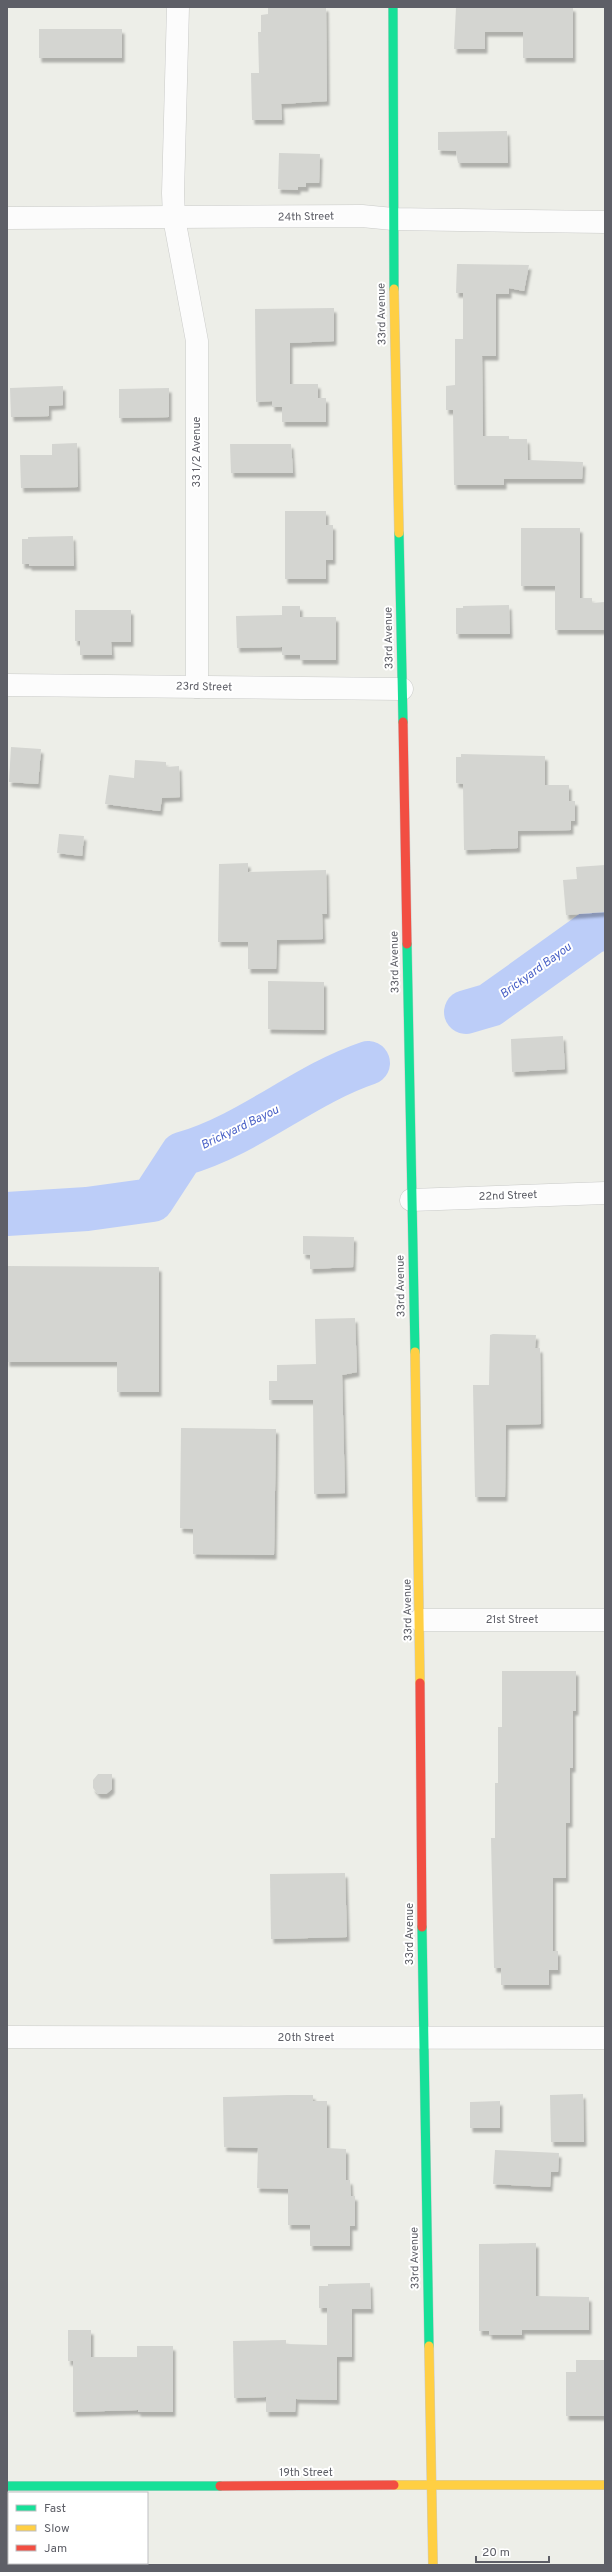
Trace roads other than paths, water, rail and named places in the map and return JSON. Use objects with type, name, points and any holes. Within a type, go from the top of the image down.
[{"type":"street","name":"33 1/2 Avenue","points":[[178,7],[173,193],[174,218],[197,342],[197,687]]},
{"type":"street","name":"33rd Avenue","points":[[394,7],[393,219],[420,1620],[423,2038],[433,2565]]},
{"type":"street","name":"24th Street","points":[[7,218],[362,216],[393,219],[605,222]]},
{"type":"street","name":"23rd Street","points":[[7,685],[402,689]]},
{"type":"street","name":"22nd Street","points":[[411,1200],[605,1193]]},
{"type":"street","name":"21st Street","points":[[420,1620],[605,1620]]},
{"type":"street","name":"20th Street","points":[[7,2037],[605,2038]]},
{"type":"street","name":"19th Street","points":[[7,2486],[605,2485]]},
{"type":"waterway","name":"Brickyard Bayou","points":[[466,1012],[490,1005],[592,932],[605,928]]},
{"type":"waterway","name":"Brickyard Bayou","points":[[7,1214],[87,1209],[152,1200],[182,1154],[231,1134],[344,1072],[368,1063]]}]
